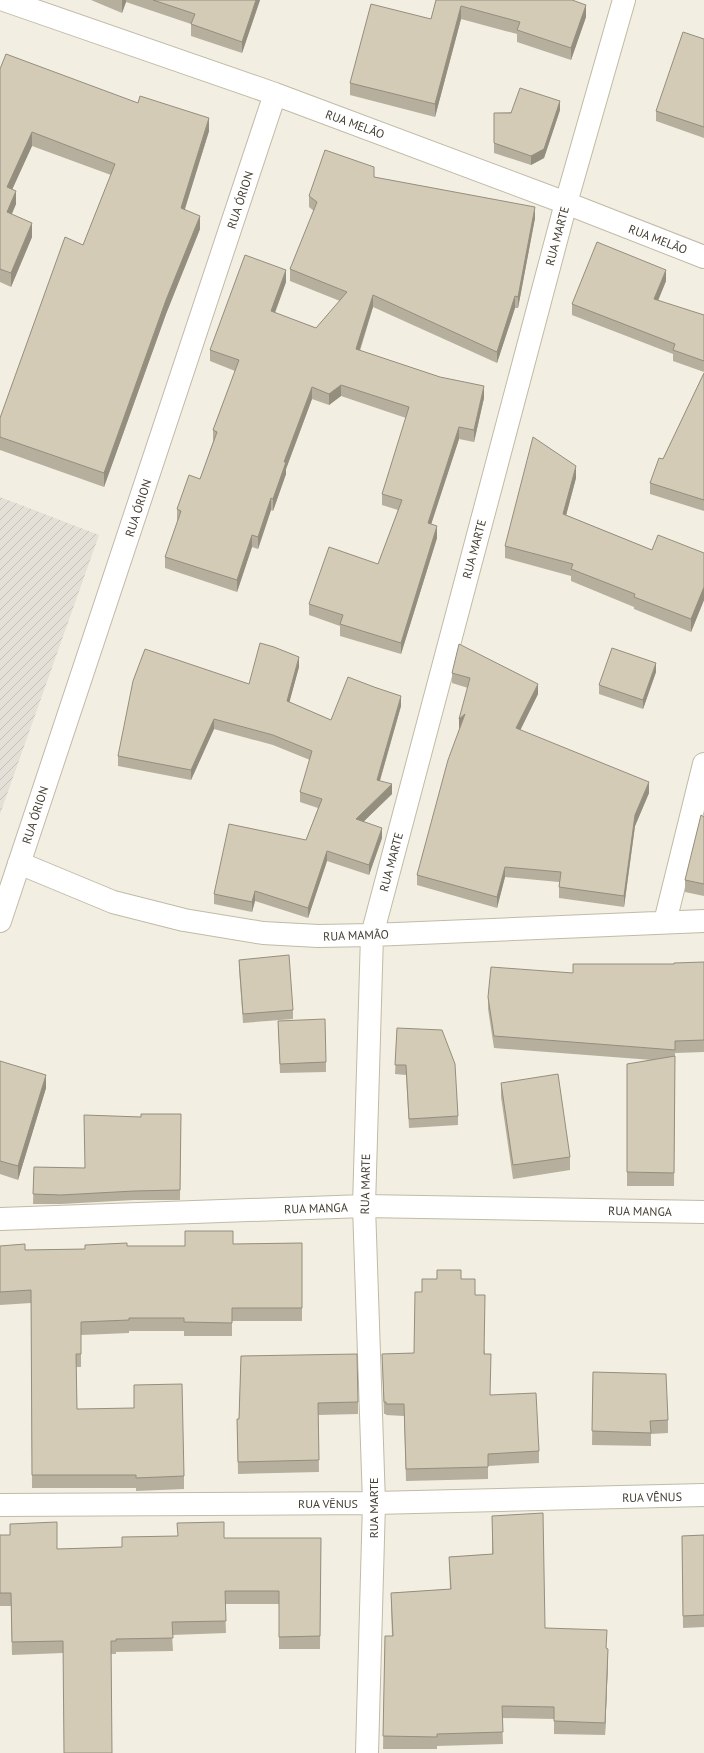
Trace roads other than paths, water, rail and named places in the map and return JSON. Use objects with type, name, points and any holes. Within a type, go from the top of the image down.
[{"type":"street","name":"RUA MELÃO","points":[[4,0],[275,94],[566,203],[704,257]]},
{"type":"street","name":"RUA MARTE","points":[[367,1753],[374,1503],[364,1206],[372,935],[566,203],[624,0]]},
{"type":"street","name":"RUA ÓRION","points":[[0,921],[275,94]]},
{"type":"street","points":[[666,922],[704,764]]},
{"type":"street","name":"RUA MAMÃO","points":[[19,863],[113,902],[184,920],[263,933],[318,936],[372,935],[704,921]]},
{"type":"street","name":"RUA MANGA","points":[[0,1220],[364,1206],[704,1212]]},
{"type":"street","name":"RUA VÊNUS","points":[[0,1505],[374,1503],[704,1495]]}]
